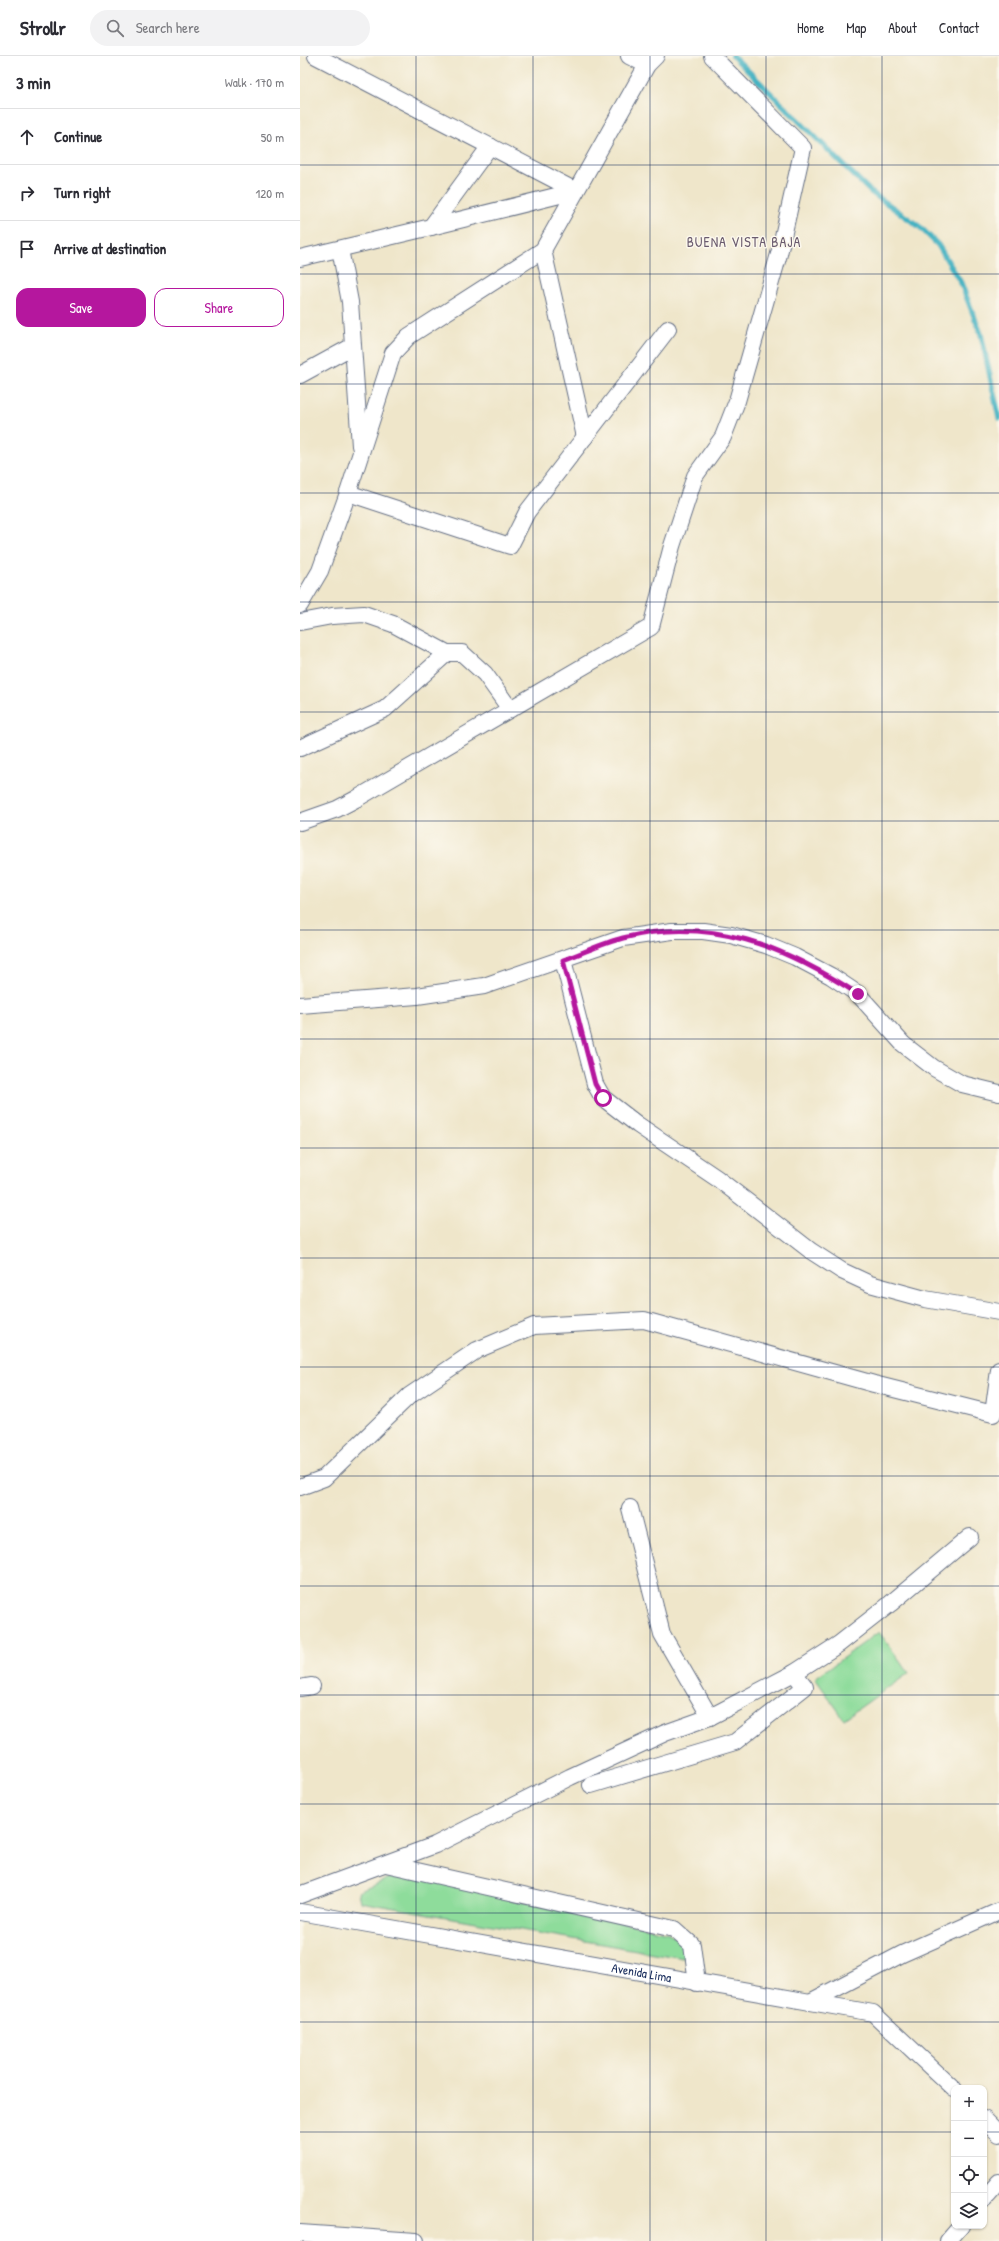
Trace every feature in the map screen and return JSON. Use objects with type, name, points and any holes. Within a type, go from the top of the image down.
[{"type":"street","points":[[316,56],[576,191]]},
{"type":"street","points":[[300,605],[320,571],[348,493],[394,354],[409,336],[543,250],[651,60],[629,56]]},
{"type":"street","points":[[300,822],[325,814],[356,799],[651,627],[672,546],[695,476],[723,437],[737,401],[780,254],[802,148],[712,56]]},
{"type":"street","points":[[431,228],[490,146]]},
{"type":"street","points":[[300,258],[431,228],[576,191]]},
{"type":"street","points":[[340,249],[350,302],[361,454]]},
{"type":"street","points":[[543,250],[585,437]]},
{"type":"street","points":[[348,493],[510,546],[527,512],[668,329]]},
{"type":"street","points":[[300,375],[353,346]]},
{"type":"street","points":[[300,622],[332,616],[364,614],[393,624],[447,653],[462,653],[485,674],[510,709]]},
{"type":"street","points":[[300,748],[385,709],[447,653]]},
{"type":"street","points":[[300,1005],[453,992],[484,986],[563,960],[623,938],[672,931],[703,931],[731,935],[766,945],[813,966],[858,994],[903,1044],[934,1068],[962,1084],[999,1092]]},
{"type":"street","points":[[563,960],[595,1084],[603,1098],[638,1125],[718,1179],[811,1251],[842,1271],[870,1284],[925,1299],[999,1312]]},
{"type":"street","points":[[300,1487],[324,1478],[409,1396],[477,1350],[534,1326],[644,1320],[874,1384],[993,1414],[999,1370]]},
{"type":"street","points":[[630,1508],[662,1634],[710,1717]]},
{"type":"street","points":[[300,1896],[435,1845],[570,1777],[651,1739],[710,1717],[794,1672],[839,1644],[890,1604],[970,1537]]},
{"type":"street","points":[[591,1785],[736,1742],[805,1687],[794,1672]]},
{"type":"street","points":[[386,1864],[674,1929],[692,1945],[698,1982]]},
{"type":"street","points":[[810,2002],[902,1954],[999,1911]]},
{"type":"street","name":"Avenida Lima","points":[[300,1912],[872,2013],[951,2086]]},
{"type":"street","points":[[986,2121],[999,2134]]},
{"type":"street","points":[[987,2196],[999,2182]]},
{"type":"street","points":[[948,2241],[958,2229]]},
{"type":"street","points":[[300,2233],[416,2241]]},
{"type":"green space","points":[[879,1632],[909,1673],[844,1719],[815,1678]]},
{"type":"green space","points":[[399,1874],[669,1932],[689,1950],[688,1959],[360,1902],[358,1892]]},
{"type":"waterway","points":[[733,56],[871,192],[920,227],[938,245],[961,283],[981,334],[999,418]]},
{"type":"district","name":"BUENA VISTA BAJA","points":[[744,241]]},
{"type":"route","points":[[603,1098],[595,1084],[563,960],[623,938],[672,931],[703,931],[731,935],[766,945],[795,957],[831,976],[858,994]]}]
